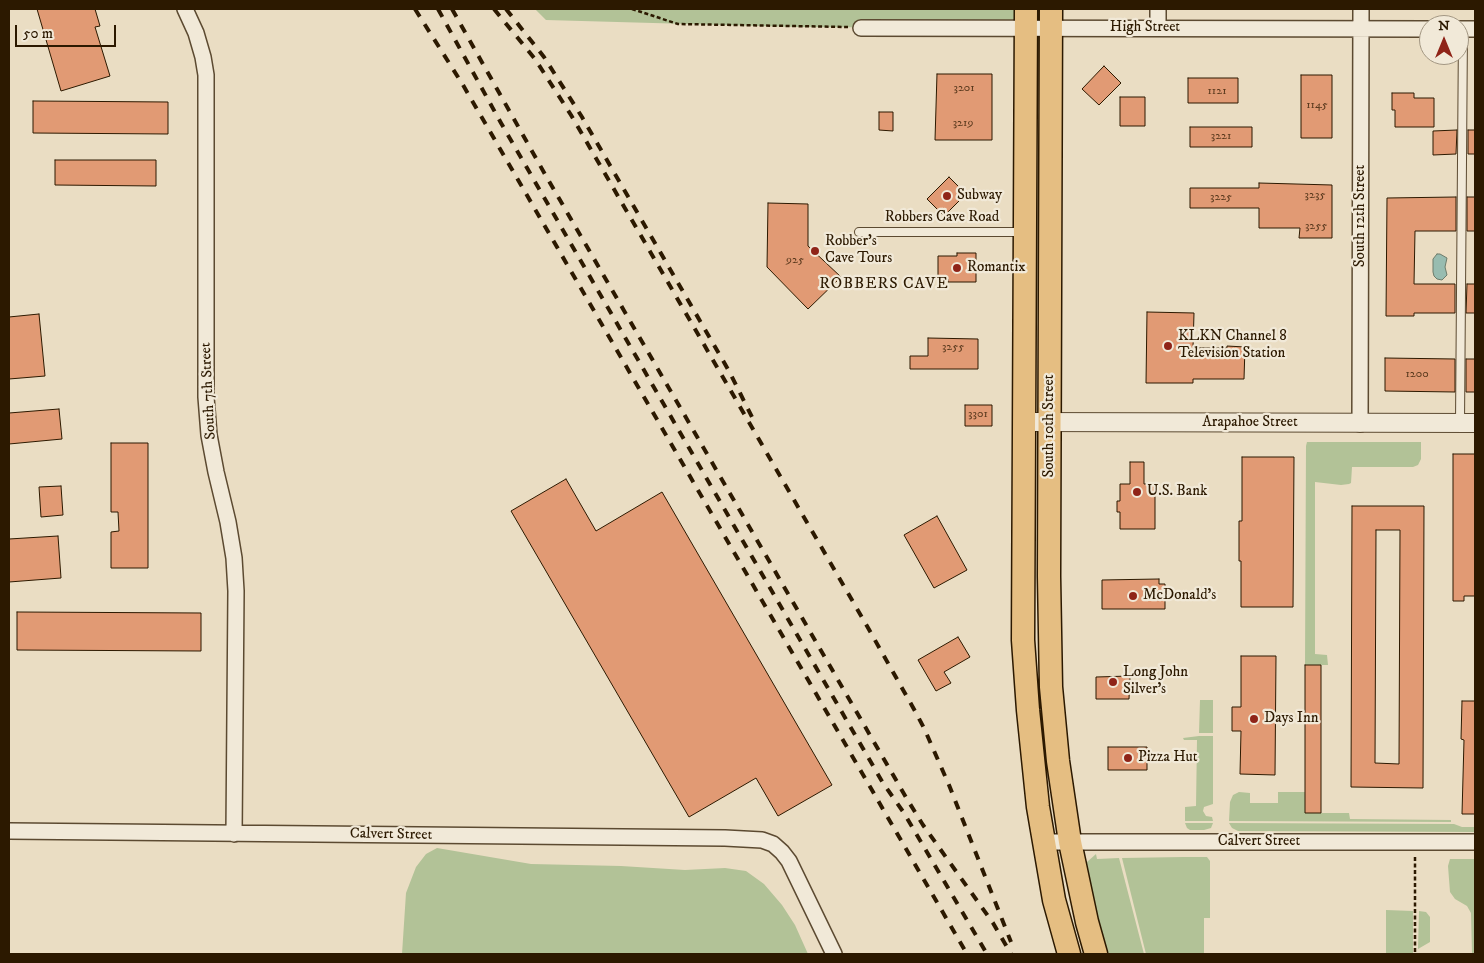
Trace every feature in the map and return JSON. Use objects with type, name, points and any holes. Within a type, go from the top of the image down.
[{"type":"main road","name":"South 10th Street","points":[[1026,18],[1023,640],[1032,760],[1043,842],[1054,900],[1069,954]]},
{"type":"main road","name":"South 10th Street","points":[[1051,18],[1049,628],[1051,687],[1058,761],[1070,842],[1087,922],[1096,954]]},
{"type":"street","name":"South 7th Street","points":[[185,9],[196,32],[203,57],[206,82],[206,397],[209,435],[234,558],[236,591],[234,834]]},
{"type":"street","points":[[1158,9],[1158,28]]},
{"type":"street","name":"South 12th Street","points":[[1360,424],[1361,9]]},
{"type":"street","name":"High Street","points":[[861,28],[1051,18],[1158,28],[1419,29]]},
{"type":"street","name":"Arapahoe Street","points":[[1024,422],[1468,423]]},
{"type":"street","name":"Calvert Street","points":[[9,831],[748,838],[762,840],[773,844],[789,861],[834,954]]},
{"type":"street","name":"Calvert Street","points":[[1043,842],[1475,842]]},
{"type":"lane","points":[[1466,65],[1468,423]]},
{"type":"lane","name":"Robbers Cave Road","points":[[860,232],[1025,232]]},
{"type":"path","points":[[632,9],[678,24],[861,28]]},
{"type":"path","points":[[1415,857],[1416,954]]},
{"type":"green space","points":[[535,9],[1014,9],[1014,28],[796,27],[546,20]]},
{"type":"green space","points":[[1307,442],[1421,442],[1421,459],[1418,465],[1413,467],[1352,467],[1351,483],[1349,484],[1315,482],[1315,654],[1327,655],[1328,665],[1305,665]]},
{"type":"green space","points":[[1200,700],[1213,700],[1213,733],[1199,733]]},
{"type":"green space","points":[[1213,736],[1213,804],[1204,807],[1203,811],[1206,816],[1212,817],[1213,821],[1185,821],[1185,807],[1196,806],[1197,740],[1184,740],[1183,738]]},
{"type":"green space","points":[[1239,792],[1250,793],[1250,803],[1278,803],[1278,792],[1305,792],[1305,813],[1349,813],[1350,819],[1451,820],[1451,822],[1229,821],[1230,802],[1233,795]]},
{"type":"green space","points":[[1185,823],[1213,823],[1211,828],[1190,830]]},
{"type":"green space","points":[[1229,823],[1454,824],[1462,827],[1475,827],[1475,832],[1238,831],[1232,828]]},
{"type":"green space","points":[[437,848],[531,864],[621,866],[685,870],[725,868],[746,871],[764,884],[782,905],[795,925],[808,954],[402,954],[406,893],[416,867],[426,854]]},
{"type":"green space","points":[[1096,854],[1097,859],[1119,858],[1144,954],[1105,954],[1086,865]]},
{"type":"green space","points":[[1207,857],[1210,861],[1210,918],[1204,918],[1204,954],[1146,954],[1122,858]]},
{"type":"green space","points":[[1450,859],[1475,859],[1475,954],[1472,954],[1471,913],[1467,906],[1455,899],[1450,892],[1448,866]]},
{"type":"green space","points":[[1386,910],[1413,911],[1413,954],[1386,954]]},
{"type":"green space","points":[[1419,911],[1426,912],[1430,917],[1430,942],[1418,949]]},
{"type":"water","points":[[1437,254],[1447,258],[1445,267],[1447,275],[1442,280],[1437,279],[1433,272],[1433,259]]},
{"type":"building","points":[[37,9],[95,9],[100,26],[95,27],[110,76],[61,91]]},
{"type":"building","points":[[1104,66],[1121,83],[1099,105],[1082,89]]},
{"type":"building","points":[[937,74],[992,74],[992,140],[935,140]]},
{"type":"building","points":[[1301,75],[1332,75],[1332,138],[1301,138]]},
{"type":"building","points":[[1188,78],[1238,78],[1238,103],[1188,103]]},
{"type":"building","points":[[1392,93],[1414,93],[1414,98],[1434,98],[1434,127],[1395,127]]},
{"type":"building","points":[[1120,97],[1145,97],[1145,126],[1120,126]]},
{"type":"building","points":[[33,101],[168,102],[168,134],[33,133]]},
{"type":"building","points":[[879,112],[893,112],[893,131],[879,130]]},
{"type":"building","points":[[1190,127],[1252,127],[1252,147],[1190,147]]},
{"type":"building","points":[[1457,130],[1456,154],[1433,155],[1433,131]]},
{"type":"building","points":[[1468,130],[1475,130],[1475,154],[1468,154]]},
{"type":"building","points":[[55,160],[156,160],[156,186],[55,185]]},
{"type":"building","name":"Subway","points":[[949,177],[966,194],[944,216],[927,199]]},
{"type":"building","points":[[1259,183],[1332,185],[1332,238],[1299,238],[1300,228],[1259,228],[1259,208],[1190,208],[1190,188],[1259,188]]},
{"type":"building","points":[[1456,197],[1456,231],[1415,231],[1414,284],[1455,284],[1455,313],[1414,313],[1414,316],[1386,316],[1387,198]]},
{"type":"building","points":[[1467,197],[1475,197],[1475,231],[1467,231]]},
{"type":"building","points":[[768,203],[808,204],[808,246],[841,277],[808,309],[767,267]]},
{"type":"building","name":"Romantix","points":[[957,253],[976,253],[976,282],[948,282],[948,279],[938,279],[938,256],[957,256]]},
{"type":"building","points":[[1467,284],[1475,284],[1475,313],[1466,313]]},
{"type":"building","name":"KLKN Channel 8 Television Station","points":[[1147,312],[1194,313],[1193,348],[1245,347],[1244,379],[1193,379],[1193,383],[1146,383]]},
{"type":"building","points":[[39,314],[45,376],[9,379],[9,317]]},
{"type":"building","points":[[928,338],[978,339],[978,369],[910,369],[910,356],[928,356]]},
{"type":"building","points":[[1385,358],[1455,359],[1455,392],[1385,391]]},
{"type":"building","points":[[1466,359],[1475,359],[1475,392],[1466,392]]},
{"type":"building","points":[[965,405],[992,405],[992,426],[965,426]]},
{"type":"building","points":[[59,409],[62,439],[9,444],[9,413]]},
{"type":"building","points":[[111,443],[148,443],[148,568],[111,568],[111,532],[119,531],[118,512],[111,512]]},
{"type":"building","points":[[1453,454],[1475,454],[1475,596],[1464,596],[1464,601],[1453,601]]},
{"type":"building","points":[[1242,457],[1294,457],[1293,607],[1241,607],[1239,521],[1242,521]]},
{"type":"building","name":"U.S. Bank","points":[[1130,462],[1144,462],[1144,484],[1155,484],[1155,529],[1120,529],[1120,512],[1117,512],[1117,501],[1120,501],[1120,484],[1130,484]]},
{"type":"building","points":[[566,479],[596,531],[662,492],[832,785],[778,816],[756,778],[689,817],[511,511]]},
{"type":"building","points":[[61,486],[63,515],[41,517],[39,487]]},
{"type":"building","points":[[1352,506],[1424,506],[1423,788],[1351,787]],"holes":[[[1376,530],[1400,530],[1399,764],[1375,763]]]},
{"type":"building","points":[[937,516],[967,570],[934,588],[904,535]]},
{"type":"building","points":[[58,536],[61,578],[9,582],[9,539]]},
{"type":"building","name":"McDonald's","points":[[1159,579],[1159,584],[1165,584],[1165,609],[1102,609],[1102,580]]},
{"type":"building","points":[[17,612],[201,613],[201,651],[17,650]]},
{"type":"building","points":[[958,637],[970,657],[944,672],[951,683],[936,691],[918,660]]},
{"type":"building","name":"Days Inn","points":[[1241,656],[1276,656],[1275,775],[1240,774],[1241,731],[1232,731],[1232,707],[1241,707]]},
{"type":"building","points":[[1305,665],[1321,665],[1321,813],[1305,813]]},
{"type":"building","name":"Long John Silver's","points":[[1130,676],[1129,699],[1096,699],[1096,677]]},
{"type":"building","points":[[1462,701],[1475,701],[1475,814],[1462,814],[1464,740],[1461,739]]},
{"type":"building","name":"Pizza Hut","points":[[1108,747],[1147,747],[1147,770],[1108,770]]},
{"type":"railway","points":[[415,9],[463,85],[967,954]]},
{"type":"railway","points":[[438,9],[501,123],[883,783],[904,813],[987,954]]},
{"type":"railway","points":[[452,9],[546,176],[907,799],[923,825],[993,923],[1011,954]]},
{"type":"railway","points":[[494,9],[535,59],[571,115],[915,711],[949,785],[1011,942]]},
{"type":"railway","points":[[506,9],[544,57],[582,117],[729,371],[752,417]]},
{"type":"place","name":"Subway","points":[[947,196]]},
{"type":"place","name":"Robber's Cave Tours","points":[[815,251]]},
{"type":"place","name":"Romantix","points":[[957,268]]},
{"type":"place","name":"KLKN Channel 8 Television Station","points":[[1168,346]]},
{"type":"place","name":"U.S. Bank","points":[[1137,492]]},
{"type":"place","name":"McDonald's","points":[[1133,596]]},
{"type":"place","name":"Long John Silver's","points":[[1113,682]]},
{"type":"place","name":"Days Inn","points":[[1254,719]]},
{"type":"place","name":"Pizza Hut","points":[[1128,758]]},
{"type":"district","name":"ROBBERS CAVE","points":[[884,285]]}]
